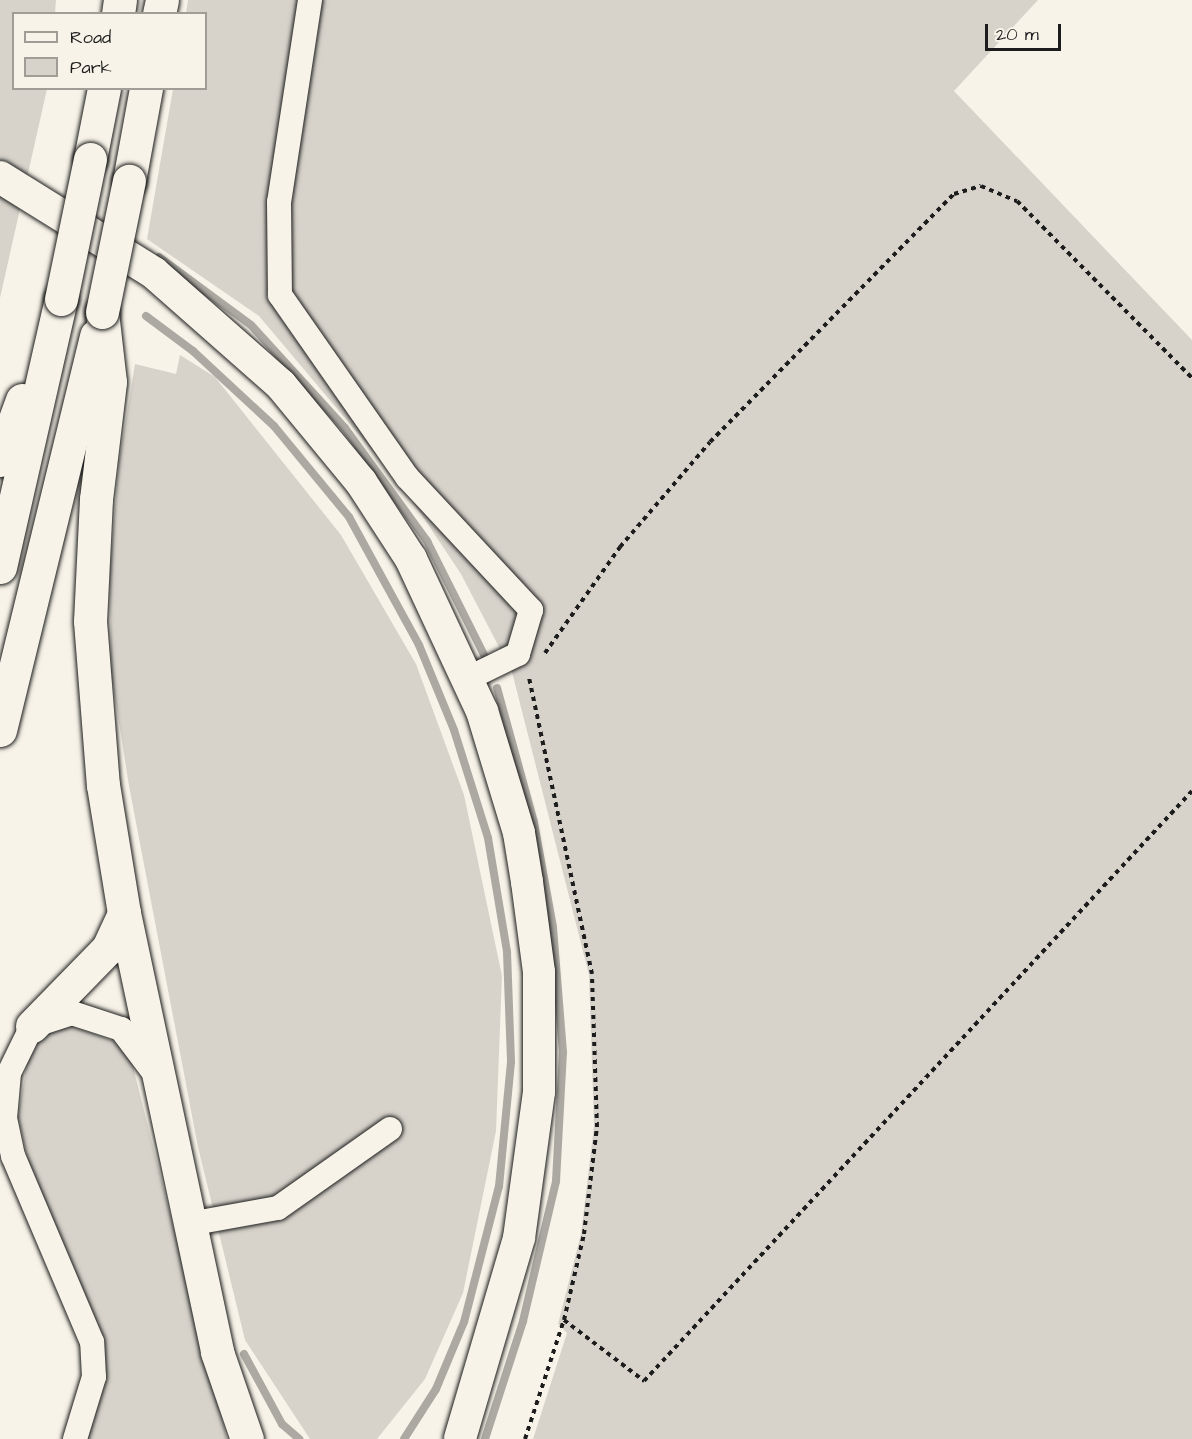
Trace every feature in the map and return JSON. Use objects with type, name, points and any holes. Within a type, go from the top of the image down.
[{"type":"highway","points":[[0,567],[61,299],[104,90]]},
{"type":"highway","points":[[0,730],[102,312],[146,90]]},
{"type":"highway","points":[[102,312],[110,382],[96,499],[91,657],[103,785],[124,913],[217,1352],[244,1426],[259,1439]]},
{"type":"highway","points":[[0,460],[13,417],[51,342]]},
{"type":"highway","points":[[32,1026],[108,948],[124,913]]},
{"type":"main road","points":[[0,177],[154,273],[281,385],[361,482],[392,529],[451,636],[467,679],[519,833],[541,1016],[528,1194],[491,1341],[466,1405],[460,1439]]},
{"type":"main road","points":[[441,1439],[466,1405]]},
{"type":"lane","points":[[310,0],[279,202],[280,295],[407,477],[531,610],[518,654],[467,679]]},
{"type":"lane","points":[[0,1071],[32,1026],[63,1014],[102,1019],[131,1036],[157,1076]]},
{"type":"lane","points":[[32,1026],[9,1073],[6,1118],[18,1168],[92,1342],[94,1377],[75,1439]]},
{"type":"lane","points":[[189,1224],[278,1208],[390,1129]]},
{"type":"path","points":[[541,660],[620,547],[710,442],[954,194],[981,186],[1017,201],[1192,378]]},
{"type":"path","points":[[525,1439],[564,1320],[584,1234],[597,1127],[592,975],[528,678],[534,669]]},
{"type":"path","points":[[564,1320],[644,1381],[1192,791]]},
{"type":"green space","points":[[0,0],[56,0],[55,12],[12,12],[12,90],[47,90],[0,298]]},
{"type":"green space","points":[[188,0],[1038,0],[954,91],[1192,340],[1192,1439],[533,1439],[567,1333],[558,1324],[581,1234],[594,1126],[589,975],[512,672],[461,574],[403,487],[259,316],[147,239],[173,90],[207,90],[207,12],[186,12]]},
{"type":"green space","points":[[180,355],[215,377],[341,535],[416,664],[464,795],[502,976],[496,1131],[463,1293],[425,1379],[377,1439],[310,1439],[245,1340],[198,1147],[129,786],[111,672],[110,570],[119,462],[135,364],[176,374]]},
{"type":"green space","points":[[67,1025],[116,1042],[132,1063],[227,1439],[85,1439],[104,1383],[104,1340],[31,1172],[18,1117],[30,1046],[45,1030]]},
{"type":"waterway","points":[[159,257],[251,325],[345,428],[427,541],[487,661]]},
{"type":"waterway","points":[[146,316],[193,351],[274,426],[349,517],[419,645],[454,730],[488,838],[507,952],[511,1062],[499,1186],[464,1322],[436,1389],[404,1439]]},
{"type":"waterway","points":[[485,1439],[523,1321],[556,1181],[563,1052],[553,927],[534,822],[497,688]]},
{"type":"waterway","points":[[244,1354],[282,1424],[299,1439]]}]
